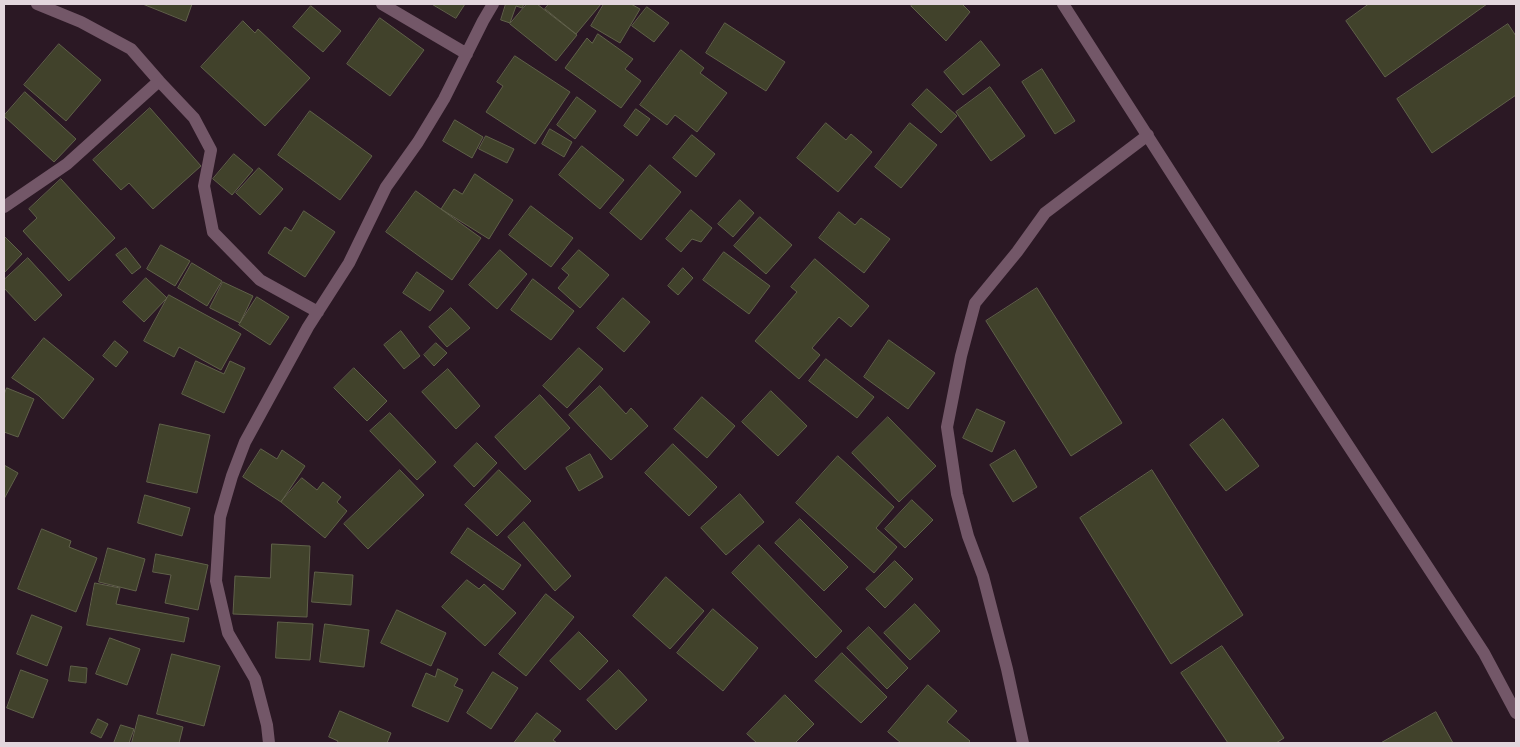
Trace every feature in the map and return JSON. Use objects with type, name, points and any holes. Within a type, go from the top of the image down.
[{"type":"street","points":[[37,4],[82,22],[131,49],[194,118],[211,150],[204,186],[214,232],[260,280],[318,312]]},
{"type":"street","points":[[382,4],[467,54]]},
{"type":"street","points":[[269,743],[267,725],[255,679],[228,633],[216,581],[220,517],[232,476],[245,442],[308,327],[349,264],[386,187],[422,134],[494,4]]},
{"type":"street","points":[[1063,4],[1238,277],[1484,653],[1516,713]]},
{"type":"street","points":[[4,207],[68,164],[159,81]]},
{"type":"street","points":[[1023,743],[1007,669],[983,576],[968,536],[957,494],[947,427],[961,356],[975,303],[1017,252],[1045,213],[1148,135]]},
{"type":"building","points":[[143,4],[192,4],[186,21]]},
{"type":"building","points":[[432,4],[465,4],[456,18]]},
{"type":"building","points":[[506,4],[524,4],[522,8],[516,6],[510,23],[501,20]]},
{"type":"building","points":[[527,4],[537,4],[577,35],[556,61],[510,24]]},
{"type":"building","points":[[549,4],[601,4],[576,34],[545,9]]},
{"type":"building","points":[[604,4],[631,4],[640,9],[620,43],[591,26]]},
{"type":"building","points":[[913,4],[962,4],[970,12],[946,41],[911,6]]},
{"type":"building","points":[[1369,4],[1487,4],[1385,77],[1346,21]]},
{"type":"building","points":[[311,6],[341,31],[323,52],[293,27]]},
{"type":"building","points":[[647,7],[669,23],[654,42],[632,26]]},
{"type":"building","points":[[380,18],[424,50],[390,96],[347,64]]},
{"type":"building","points":[[243,21],[255,33],[258,29],[310,78],[265,126],[201,67]]},
{"type":"building","points":[[725,23],[785,62],[766,91],[706,53]]},
{"type":"building","points":[[1508,24],[1516,36],[1516,95],[1432,153],[1397,99]]},
{"type":"building","points":[[598,34],[633,59],[625,69],[641,81],[621,108],[565,68],[587,38],[592,43]]},
{"type":"building","points":[[981,41],[1000,65],[963,95],[944,72]]},
{"type":"building","points":[[59,44],[101,80],[66,121],[24,85]]},
{"type":"building","points":[[681,50],[704,68],[700,73],[727,93],[697,132],[675,115],[667,125],[640,105]]},
{"type":"building","points":[[515,56],[570,92],[535,144],[486,112],[503,86],[497,82]]},
{"type":"building","points":[[1042,69],[1075,121],[1055,134],[1022,82]]},
{"type":"building","points":[[990,87],[1025,136],[991,161],[956,112]]},
{"type":"building","points":[[927,89],[957,116],[941,133],[912,105]]},
{"type":"building","points":[[25,92],[76,139],[54,162],[4,116]]},
{"type":"building","points":[[577,97],[596,111],[575,139],[557,125]]},
{"type":"building","points":[[150,108],[201,166],[153,209],[129,183],[121,190],[93,160]]},
{"type":"building","points":[[636,109],[650,119],[637,136],[624,126]]},
{"type":"building","points":[[310,111],[372,156],[340,200],[278,155]]},
{"type":"building","points":[[455,120],[483,137],[472,158],[443,141]]},
{"type":"building","points":[[826,123],[846,140],[851,134],[872,152],[838,192],[797,158]]},
{"type":"building","points":[[910,123],[937,145],[901,188],[875,167]]},
{"type":"building","points":[[550,129],[572,142],[564,157],[542,144]]},
{"type":"building","points":[[692,135],[715,154],[696,177],[673,158]]},
{"type":"building","points":[[486,136],[514,149],[507,163],[479,149]]},
{"type":"building","points":[[582,146],[624,180],[600,209],[559,175]]},
{"type":"building","points":[[234,154],[253,170],[232,195],[213,179]]},
{"type":"building","points":[[650,165],[681,192],[641,240],[610,213]]},
{"type":"building","points":[[259,168],[283,189],[260,215],[236,193]]},
{"type":"building","points":[[475,174],[513,200],[489,239],[441,209],[454,189],[462,194]]},
{"type":"building","points":[[61,179],[115,238],[69,281],[23,231],[37,218],[29,209]]},
{"type":"building","points":[[416,191],[481,238],[452,280],[386,232]]},
{"type":"building","points":[[740,200],[754,213],[733,237],[718,224]]},
{"type":"building","points":[[531,206],[573,238],[551,267],[509,235]]},
{"type":"building","points":[[691,210],[712,228],[701,242],[692,239],[681,252],[666,239]]},
{"type":"building","points":[[304,211],[335,232],[305,277],[268,253],[285,227],[291,231]]},
{"type":"building","points":[[839,212],[855,225],[861,218],[890,239],[864,273],[819,238]]},
{"type":"building","points":[[760,217],[792,245],[766,274],[734,246]]},
{"type":"building","points":[[4,236],[22,254],[4,273]]},
{"type":"building","points":[[161,245],[190,261],[175,286],[147,269]]},
{"type":"building","points":[[126,248],[141,267],[132,274],[116,255]]},
{"type":"building","points":[[500,250],[527,274],[497,309],[469,285]]},
{"type":"building","points":[[579,250],[609,275],[580,308],[558,288],[569,275],[562,269]]},
{"type":"building","points":[[724,252],[770,286],[749,314],[703,280]]},
{"type":"building","points":[[28,258],[62,295],[35,321],[4,288],[4,280]]},
{"type":"building","points":[[815,259],[869,306],[851,327],[839,317],[812,348],[820,355],[799,379],[755,341],[797,292],[791,287]]},
{"type":"building","points":[[192,263],[222,281],[207,306],[178,288]]},
{"type":"building","points":[[683,268],[693,278],[678,295],[668,286]]},
{"type":"building","points":[[417,272],[444,291],[430,311],[403,293]]},
{"type":"building","points":[[146,278],[167,298],[144,322],[123,302]]},
{"type":"building","points":[[533,279],[574,311],[551,340],[511,310]]},
{"type":"building","points":[[223,282],[253,296],[240,323],[210,308]]},
{"type":"building","points":[[1037,288],[1122,423],[1071,456],[986,321]]},
{"type":"building","points":[[169,295],[241,334],[221,370],[179,347],[174,357],[144,341]]},
{"type":"building","points":[[257,297],[289,317],[270,345],[239,325]]},
{"type":"building","points":[[623,298],[650,322],[624,352],[597,328]]},
{"type":"building","points":[[451,308],[470,328],[447,347],[429,327]]},
{"type":"building","points":[[401,331],[420,356],[404,369],[384,345]]},
{"type":"building","points":[[44,338],[94,379],[63,419],[39,396],[12,378]]},
{"type":"building","points":[[889,340],[935,373],[908,409],[864,377]]},
{"type":"building","points":[[115,341],[128,352],[116,367],[103,356]]},
{"type":"building","points":[[436,343],[447,353],[434,366],[424,355]]},
{"type":"building","points":[[579,348],[603,369],[567,408],[543,386]]},
{"type":"building","points":[[826,359],[874,397],[857,418],[809,381]]},
{"type":"building","points":[[196,361],[224,374],[230,361],[245,368],[224,413],[182,394]]},
{"type":"building","points":[[354,368],[387,401],[367,421],[334,388]]},
{"type":"building","points":[[448,369],[480,406],[456,429],[422,392]]},
{"type":"building","points":[[600,386],[626,414],[631,408],[648,426],[611,460],[569,415]]},
{"type":"building","points":[[7,388],[34,399],[18,437],[4,432],[4,395]]},
{"type":"building","points":[[771,391],[807,426],[778,456],[742,422]]},
{"type":"building","points":[[540,395],[570,428],[525,470],[495,437]]},
{"type":"building","points":[[702,397],[735,426],[707,458],[674,429]]},
{"type":"building","points":[[977,409],[1005,422],[992,452],[963,438]]},
{"type":"building","points":[[390,413],[436,462],[417,480],[370,431]]},
{"type":"building","points":[[888,417],[936,466],[899,502],[852,453]]},
{"type":"building","points":[[1223,419],[1259,466],[1226,491],[1190,445]]},
{"type":"building","points":[[160,424],[210,435],[197,493],[147,482]]},
{"type":"building","points":[[477,443],[497,463],[474,487],[454,466]]},
{"type":"building","points":[[673,444],[717,487],[689,516],[645,473]]},
{"type":"building","points":[[261,449],[277,459],[282,450],[305,466],[281,502],[243,477]]},
{"type":"building","points":[[1015,450],[1037,487],[1013,502],[990,465]]},
{"type":"building","points":[[590,454],[603,477],[579,491],[566,468]]},
{"type":"building","points":[[838,456],[894,507],[876,528],[897,547],[874,573],[796,503]]},
{"type":"building","points":[[4,465],[18,473],[4,499]]},
{"type":"building","points":[[400,470],[424,495],[368,549],[344,524]]},
{"type":"building","points":[[499,470],[531,501],[497,536],[465,505]]},
{"type":"building","points":[[1152,470],[1243,615],[1171,664],[1080,518]]},
{"type":"building","points":[[302,478],[317,490],[323,482],[341,497],[337,502],[347,511],[325,538],[281,502]]},
{"type":"building","points":[[740,494],[764,522],[726,555],[701,528]]},
{"type":"building","points":[[145,495],[190,508],[182,536],[138,523]]},
{"type":"building","points":[[912,500],[933,520],[905,548],[885,529]]},
{"type":"building","points":[[800,519],[848,567],[824,591],[775,543]]},
{"type":"building","points":[[524,522],[571,576],[555,591],[508,537]]},
{"type":"building","points":[[468,528],[521,565],[503,590],[451,553]]},
{"type":"building","points":[[42,529],[71,541],[69,547],[97,558],[76,612],[18,589]]},
{"type":"building","points":[[272,544],[310,546],[307,617],[233,614],[235,576],[270,578]]},
{"type":"building","points":[[759,545],[842,631],[816,658],[732,573]]},
{"type":"building","points":[[108,548],[145,559],[136,591],[99,582]]},
{"type":"building","points":[[156,554],[208,565],[198,610],[165,603],[171,575],[153,572]]},
{"type":"building","points":[[895,561],[913,579],[885,608],[866,589]]},
{"type":"building","points":[[315,572],[353,575],[351,605],[312,602]]},
{"type":"building","points":[[666,577],[704,611],[670,649],[633,616]]},
{"type":"building","points":[[467,580],[479,589],[484,584],[516,613],[485,646],[442,607]]},
{"type":"building","points":[[95,583],[120,588],[116,604],[189,618],[184,642],[87,625]]},
{"type":"building","points":[[546,594],[574,617],[526,676],[499,654]]},
{"type":"building","points":[[915,604],[940,631],[910,660],[884,633]]},
{"type":"building","points":[[713,609],[758,648],[723,691],[677,653]]},
{"type":"building","points":[[397,610],[446,633],[431,666],[381,643]]},
{"type":"building","points":[[32,615],[62,627],[47,666],[17,654]]},
{"type":"building","points":[[278,622],[313,624],[310,660],[276,658]]},
{"type":"building","points":[[325,624],[369,630],[364,667],[320,662]]},
{"type":"building","points":[[869,627],[908,668],[887,689],[847,648]]},
{"type":"building","points":[[579,632],[608,661],[580,690],[550,661]]},
{"type":"building","points":[[110,638],[140,649],[127,685],[96,674]]},
{"type":"building","points":[[1222,646],[1284,738],[1276,743],[1228,743],[1181,673]]},
{"type":"building","points":[[842,653],[887,697],[861,723],[815,681]]},
{"type":"building","points":[[172,654],[220,666],[204,726],[157,714]]},
{"type":"building","points":[[71,666],[87,668],[86,683],[69,681]]},
{"type":"building","points":[[438,669],[458,679],[454,686],[463,690],[448,722],[412,706],[426,673],[435,677]]},
{"type":"building","points":[[21,670],[48,680],[33,718],[7,708]]},
{"type":"building","points":[[619,670],[647,700],[616,730],[587,700]]},
{"type":"building","points":[[493,672],[518,688],[491,729],[467,713]]},
{"type":"building","points":[[928,685],[957,711],[947,722],[970,741],[968,743],[901,743],[888,732]]},
{"type":"building","points":[[785,695],[814,724],[795,743],[757,743],[747,734]]},
{"type":"building","points":[[340,711],[391,733],[387,743],[337,743],[338,741],[329,737]]},
{"type":"building","points":[[1436,712],[1453,743],[1381,743]]},
{"type":"building","points":[[537,713],[561,731],[553,740],[557,743],[514,743]]},
{"type":"building","points":[[139,715],[183,727],[179,743],[132,743]]},
{"type":"building","points":[[98,719],[108,724],[101,738],[91,733]]},
{"type":"building","points":[[121,725],[134,729],[129,743],[114,743]]}]
